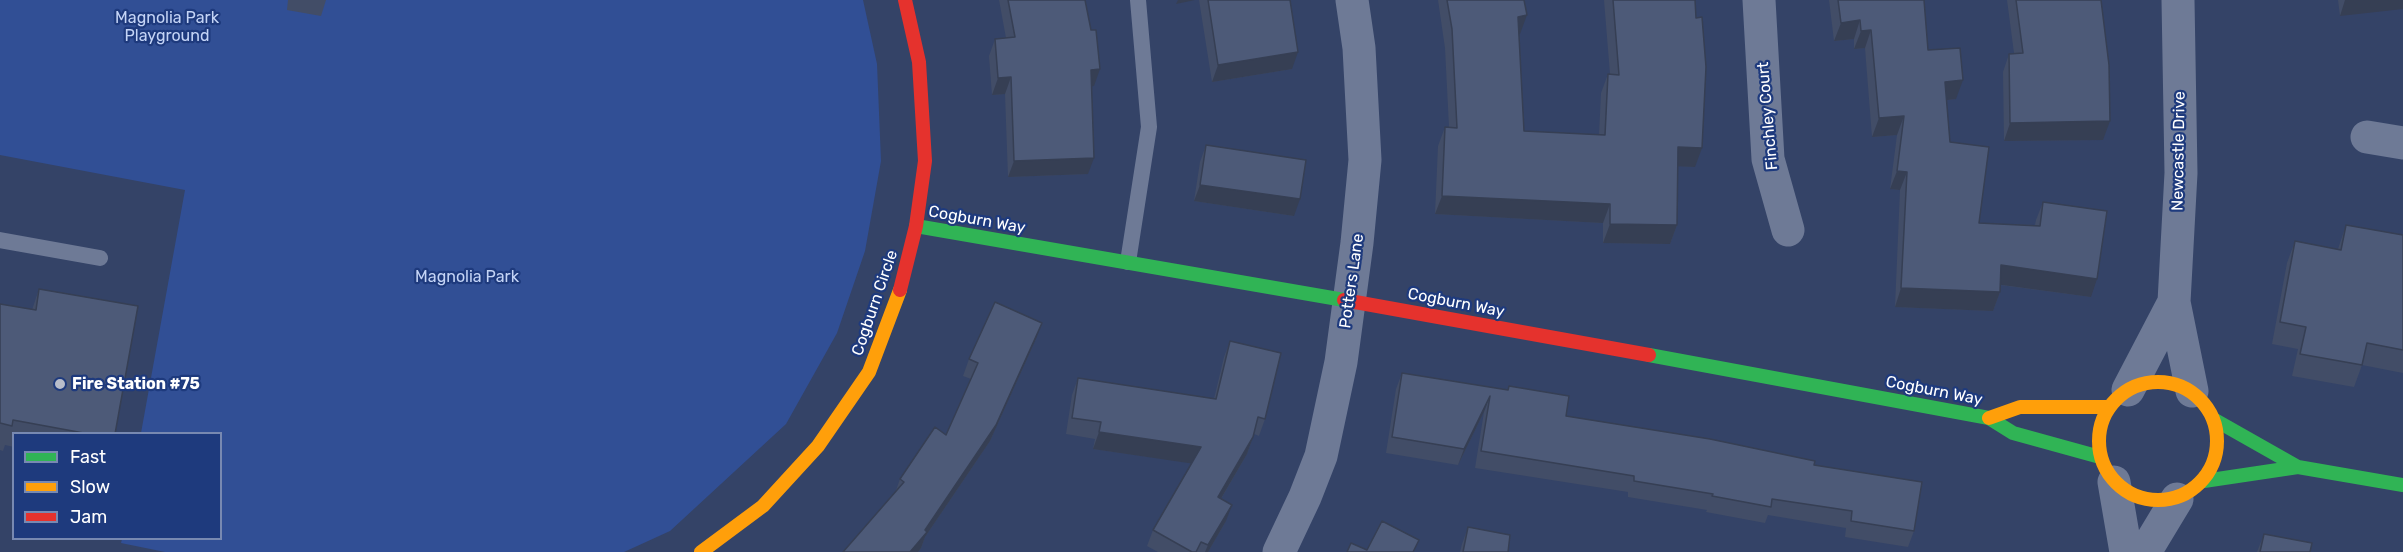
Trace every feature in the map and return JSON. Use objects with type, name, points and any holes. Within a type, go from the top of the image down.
[{"type":"street","name":"Cogburn Circle","points":[[701,552],[763,506],[818,446],[869,372],[900,289],[916,226],[925,161],[919,62],[905,0]]},
{"type":"street","name":"Potters Lane","points":[[1279,552],[1321,456],[1341,362],[1350,301],[1363,199],[1365,160],[1359,48],[1352,0]]},
{"type":"street","name":"Finchley Court","points":[[1759,0],[1768,159],[1788,230]]},
{"type":"street","name":"Newcastle Drive","points":[[2178,0],[2181,173],[2174,302],[2192,391]]},
{"type":"street","points":[[2367,137],[2403,143]]},
{"type":"street","name":"Cogburn Way","points":[[916,226],[1350,301],[1989,418],[2013,433],[2107,470]]},
{"type":"street","name":"Newcastle Drive","points":[[2118,398],[2174,302]]},
{"type":"street","points":[[2126,552],[2099,430],[2118,398],[2159,381],[2192,391],[2215,420],[2298,467]]},
{"type":"street","name":"Cogburn Way","points":[[1989,418],[2020,406],[2118,398]]},
{"type":"street","points":[[2204,481],[2218,451],[2215,420]]},
{"type":"street","points":[[2145,552],[2177,499],[2204,481],[2298,467],[2403,485]]},
{"type":"street","points":[[2107,470],[2144,499],[2177,499]]},
{"type":"lane","points":[[1128,262],[1149,128],[1138,0]]},
{"type":"lane","points":[[0,240],[100,258]]},
{"type":"green space","name":"Magnolia Park","points":[[0,0],[863,0],[877,64],[881,161],[865,251],[837,333],[786,424],[670,531],[624,552],[165,552],[121,543],[122,540],[222,540],[222,432],[141,432],[185,190],[0,155]]},
{"type":"building","points":[[1008,0],[1085,0],[1091,30],[1096,30],[1100,69],[1091,70],[1094,158],[1014,161],[1011,77],[998,78],[995,39],[1015,37]]},
{"type":"building","points":[[1208,0],[1290,0],[1298,52],[1218,65]]},
{"type":"building","points":[[1447,0],[1524,0],[1527,15],[1518,17],[1524,131],[1605,135],[1608,74],[1619,75],[1613,0],[1695,0],[1696,18],[1702,17],[1706,67],[1702,148],[1678,147],[1677,225],[1610,224],[1610,204],[1442,196],[1445,127],[1457,128],[1452,29]]},
{"type":"building","points":[[1838,0],[1924,0],[1928,50],[1960,48],[1963,80],[1945,82],[1950,142],[1989,147],[1979,223],[2040,226],[2043,202],[2107,211],[2097,279],[2001,265],[2000,292],[1901,288],[1907,172],[1897,171],[1904,116],[1879,118],[1871,30],[1861,31],[1860,20],[1841,23]]},
{"type":"building","points":[[2016,0],[2101,0],[2109,65],[2110,121],[2010,123],[2009,54],[2023,53]]},
{"type":"building","points":[[1206,145],[1306,160],[1300,199],[1200,185]]},
{"type":"building","points":[[2346,225],[2403,235],[2403,350],[2367,343],[2362,365],[2300,354],[2306,327],[2280,322],[2295,241],[2341,250]]},
{"type":"building","name":"Fire Station #75","points":[[39,289],[138,306],[115,432],[78,432],[13,420],[12,426],[0,423],[0,304],[36,310]]},
{"type":"building","points":[[995,302],[1042,323],[996,425],[925,530],[927,532],[910,552],[843,552],[904,482],[900,479],[935,427],[946,435],[978,363],[969,359]]},
{"type":"building","points":[[1230,341],[1281,353],[1265,419],[1258,417],[1253,437],[1218,497],[1232,505],[1208,545],[1201,542],[1196,552],[1192,552],[1153,530],[1201,447],[1099,432],[1101,422],[1072,418],[1078,378],[1216,399]]},
{"type":"building","points":[[1402,373],[1508,390],[1509,386],[1569,396],[1566,416],[1710,439],[1815,461],[1814,465],[1922,482],[1914,531],[1851,521],[1852,511],[1772,499],[1771,507],[1712,496],[1713,494],[1634,481],[1634,476],[1481,451],[1490,396],[1464,449],[1392,437]]},
{"type":"building","points":[[1382,521],[1419,540],[1413,552],[1347,552],[1351,543],[1367,550]]},
{"type":"building","points":[[1468,527],[1510,535],[1508,552],[1463,552]]},
{"type":"building","points":[[2264,534],[2312,543],[2310,552],[2260,552]]},
{"type":"traffic: fast","points":[[916,226],[1344,300]]},
{"type":"traffic: fast","points":[[1649,355],[1989,418],[2013,433],[2100,457]]},
{"type":"traffic: fast","points":[[2215,420],[2298,467]]},
{"type":"traffic: fast","points":[[2204,481],[2298,467],[2403,485]]},
{"type":"traffic: slow","points":[[701,552],[763,506],[818,446],[869,372],[900,290]]},
{"type":"traffic: slow","points":[[2158,382],[2180,387],[2200,399],[2212,419],[2217,441],[2212,463],[2200,483],[2180,495],[2158,500],[2136,495],[2116,483],[2104,463],[2099,441],[2104,419],[2116,399],[2136,387],[2158,382]]},
{"type":"traffic: slow","points":[[1989,418],[2020,407],[2109,407]]},
{"type":"traffic: jam","points":[[900,290],[916,226],[925,161],[919,62],[905,0]]},
{"type":"traffic: jam","points":[[1344,300],[1649,355]]},
{"type":"place","name":"Fire Station #75","points":[[60,384]]},
{"type":"park label","name":"Magnolia Park Playground","points":[[167,27]]}]
